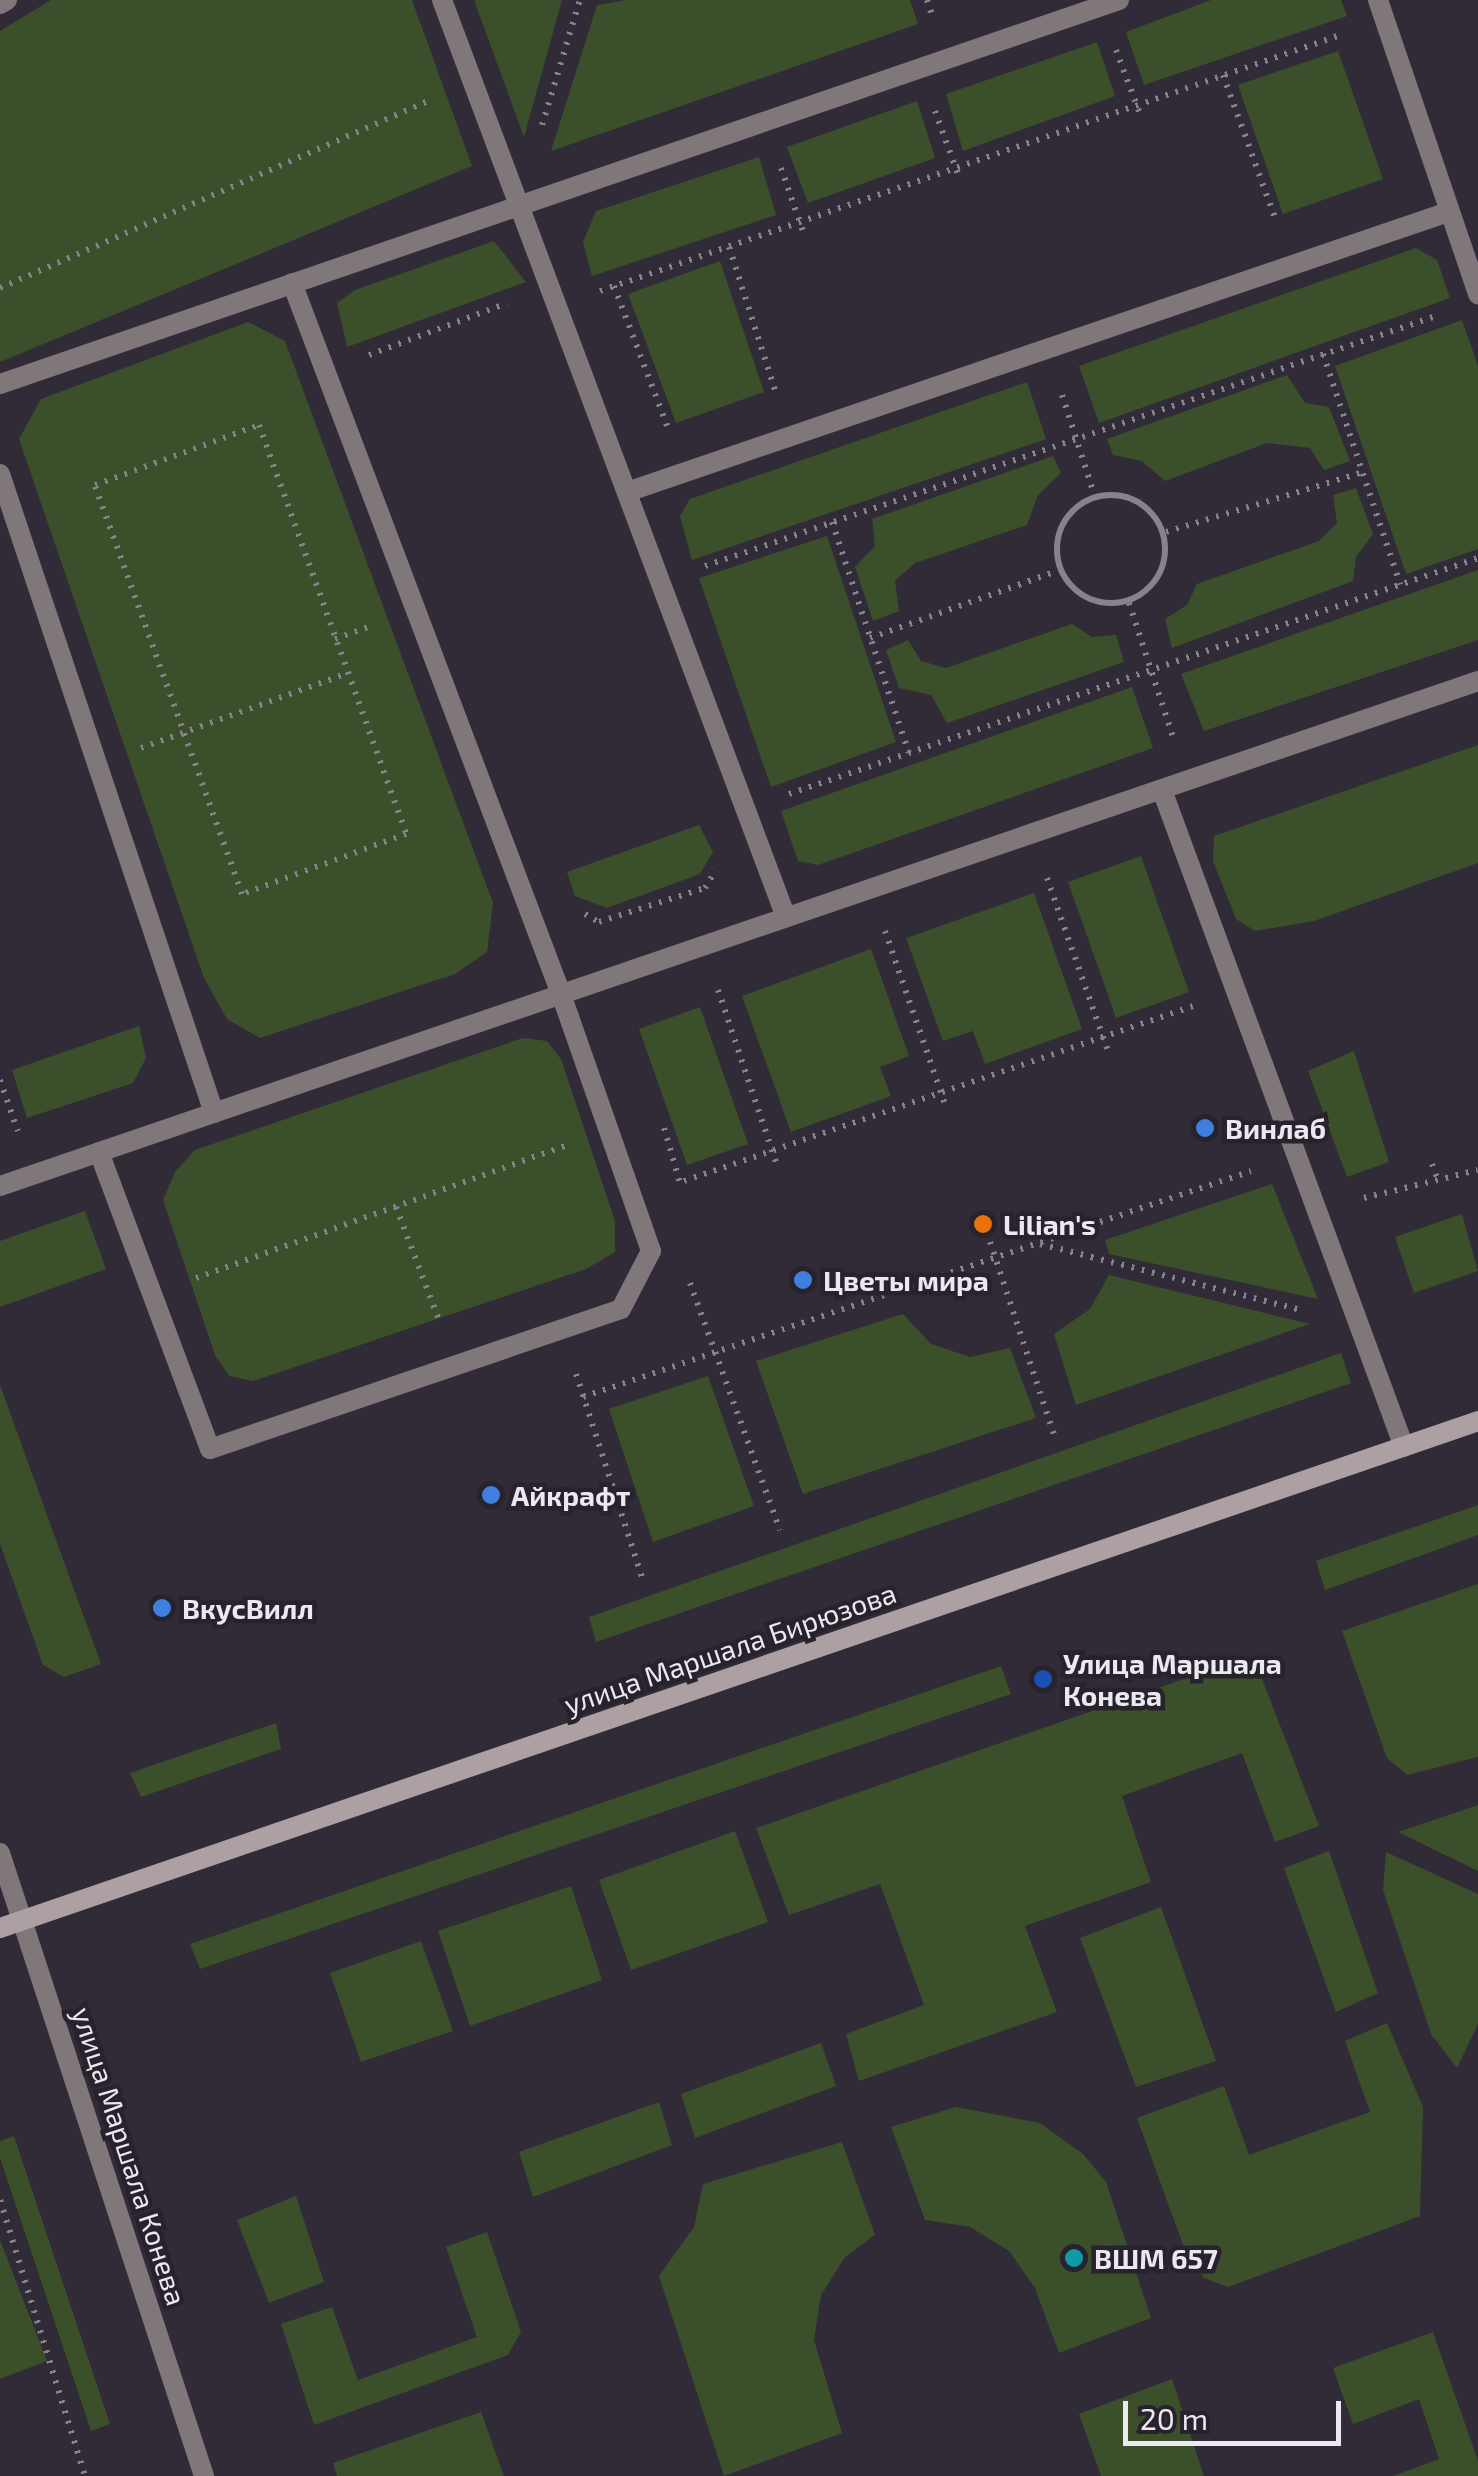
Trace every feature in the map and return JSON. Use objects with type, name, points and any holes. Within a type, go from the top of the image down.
[{"type":"main road","name":"улица Маршала Бирюзова","points":[[0,1928],[1478,1422]]},
{"type":"street","points":[[0,4],[7,0]]},
{"type":"street","points":[[442,0],[786,916]]},
{"type":"street","points":[[0,384],[518,202],[1109,3]]},
{"type":"street","points":[[1382,10],[1478,294]]},
{"type":"street","points":[[627,492],[1448,212]]},
{"type":"street","points":[[99,1152],[210,1449],[621,1309],[651,1251],[561,994],[292,283]]},
{"type":"street","points":[[0,474],[214,1113]]},
{"type":"street","points":[[0,1186],[1478,681]]},
{"type":"street","points":[[1162,790],[1300,1165],[1364,1326],[1404,1446]]},
{"type":"street","name":"улица Маршала Конева","points":[[0,1854],[204,2476]]},
{"type":"path","points":[[518,202],[580,0]]},
{"type":"path","points":[[1109,3],[1138,110]]},
{"type":"path","points":[[326,371],[554,297],[614,286],[955,168],[1138,110],[1223,75],[1345,34],[1382,10]]},
{"type":"path","points":[[1345,34],[1351,51]]},
{"type":"path","points":[[920,67],[959,177]]},
{"type":"path","points":[[1223,75],[1291,265]]},
{"type":"path","points":[[0,288],[473,82]]},
{"type":"path","points":[[764,120],[803,231]]},
{"type":"path","points":[[729,247],[778,401]]},
{"type":"path","points":[[614,286],[664,426],[678,434]]},
{"type":"path","points":[[661,580],[1444,314]]},
{"type":"path","points":[[1048,348],[1094,494]]},
{"type":"path","points":[[1323,354],[1400,584]]},
{"type":"path","points":[[367,356],[373,374]]},
{"type":"path","points":[[762,406],[797,394]]},
{"type":"path","points":[[259,425],[348,673],[406,834],[242,894],[94,485],[259,425]]},
{"type":"path","points":[[1166,532],[1363,472]]},
{"type":"path","points":[[1094,494],[1138,498],[1166,532],[1162,575],[1129,604],[1088,602],[1058,571],[1059,525],[1094,494]]},
{"type":"path","points":[[832,522],[909,752]]},
{"type":"path","points":[[746,809],[1478,558]]},
{"type":"path","points":[[870,638],[1058,571]]},
{"type":"path","points":[[1129,604],[1188,781]]},
{"type":"path","points":[[97,765],[348,673]]},
{"type":"path","points":[[574,908],[600,922],[705,888],[725,855]]},
{"type":"path","points":[[1027,879],[1061,866]]},
{"type":"path","points":[[1045,872],[1108,1051]]},
{"type":"path","points":[[866,936],[902,923]]},
{"type":"path","points":[[885,930],[946,1107]]},
{"type":"path","points":[[699,996],[736,982]]},
{"type":"path","points":[[718,989],[778,1165]]},
{"type":"path","points":[[684,1181],[1236,990]]},
{"type":"path","points":[[152,1294],[609,1130]]},
{"type":"path","points":[[1432,1164],[1439,1183]]},
{"type":"path","points":[[583,1397],[1267,1165],[1300,1165],[1368,1200],[1478,1170]]},
{"type":"path","points":[[396,1206],[456,1366]]},
{"type":"path","points":[[990,1242],[1054,1434]]},
{"type":"path","points":[[1038,1244],[1364,1326]]},
{"type":"path","points":[[561,1330],[643,1580]]},
{"type":"path","points":[[0,2200],[84,2476]]},
{"type":"green space","points":[[51,0],[412,0],[472,166],[0,362],[0,31]]},
{"type":"green space","points":[[474,0],[562,0],[524,137]]},
{"type":"green space","points":[[626,0],[910,0],[918,24],[551,151],[597,5]]},
{"type":"green space","points":[[1211,0],[1341,0],[1347,16],[1144,85],[1126,32]]},
{"type":"green space","points":[[1097,42],[1115,96],[963,151],[946,94]]},
{"type":"green space","points":[[1338,51],[1383,179],[1283,214],[1238,85]]},
{"type":"green space","points":[[917,101],[935,158],[808,203],[787,147]]},
{"type":"green space","points":[[759,157],[776,215],[592,276],[583,242],[596,211]]},
{"type":"green space","points":[[494,241],[526,282],[347,347],[337,303],[355,290]]},
{"type":"green space","points":[[1416,248],[1437,260],[1450,298],[1099,423],[1079,366]]},
{"type":"green space","points":[[720,261],[764,392],[676,423],[628,294]]},
{"type":"green space","points":[[1462,320],[1478,366],[1478,549],[1406,574],[1335,366]]},
{"type":"green space","points":[[248,322],[285,341],[493,903],[487,952],[455,974],[260,1038],[227,1019],[204,978],[19,439],[41,399]]},
{"type":"green space","points":[[1287,375],[1305,403],[1329,407],[1350,461],[1324,470],[1310,448],[1267,443],[1165,481],[1142,461],[1113,455],[1107,439]]},
{"type":"green space","points":[[1027,382],[1046,439],[692,560],[680,516],[690,499]]},
{"type":"green space","points":[[1053,456],[1061,473],[1038,495],[1027,525],[915,563],[895,581],[899,611],[873,621],[855,567],[875,546],[872,519]]},
{"type":"green space","points":[[1356,488],[1373,534],[1356,557],[1353,581],[1172,648],[1165,619],[1187,605],[1197,584],[1319,541],[1337,523],[1333,495]]},
{"type":"green space","points":[[827,536],[896,742],[771,787],[699,578]]},
{"type":"green space","points":[[1478,570],[1478,640],[1204,731],[1181,674]]},
{"type":"green space","points":[[1072,624],[1092,637],[1116,635],[1124,662],[947,723],[931,695],[899,688],[886,650],[908,640],[921,661],[946,668]]},
{"type":"green space","points":[[1132,687],[1153,748],[818,865],[798,861],[781,811]]},
{"type":"green space","points":[[1478,745],[1478,863],[1314,921],[1255,931],[1236,919],[1213,861],[1214,836]]},
{"type":"green space","points":[[699,825],[713,852],[700,874],[607,908],[575,896],[567,872]]},
{"type":"green space","points":[[1141,856],[1189,992],[1116,1018],[1068,882]]},
{"type":"green space","points":[[1034,893],[1082,1029],[985,1064],[973,1031],[943,1041],[906,938]]},
{"type":"green space","points":[[871,949],[909,1056],[880,1067],[891,1096],[791,1132],[742,996]]},
{"type":"green space","points":[[700,1007],[748,1144],[687,1165],[639,1029]]},
{"type":"green space","points":[[139,1026],[146,1058],[133,1083],[27,1118],[12,1070]]},
{"type":"green space","points":[[523,1038],[547,1041],[561,1059],[615,1221],[615,1252],[586,1269],[253,1381],[229,1376],[215,1355],[163,1200],[175,1172],[195,1150]]},
{"type":"green space","points":[[1354,1051],[1389,1162],[1347,1177],[1308,1071]]},
{"type":"green space","points":[[1272,1184],[1318,1299],[1109,1254],[1105,1240]]},
{"type":"green space","points":[[85,1211],[106,1269],[0,1307],[0,1241]]},
{"type":"green space","points":[[1462,1214],[1478,1271],[1414,1293],[1395,1237]]},
{"type":"green space","points":[[1109,1275],[1310,1324],[1076,1405],[1054,1334],[1090,1309]]},
{"type":"green space","points":[[903,1314],[931,1344],[970,1357],[1010,1348],[1036,1418],[803,1494],[756,1361]]},
{"type":"green space","points":[[1341,1353],[1351,1383],[596,1642],[589,1617]]},
{"type":"green space","points":[[708,1376],[754,1506],[653,1542],[609,1409]]},
{"type":"green space","points":[[0,1385],[101,1664],[64,1677],[43,1665],[0,1544]]},
{"type":"green space","points":[[1478,1505],[1478,1535],[1325,1590],[1316,1561]]},
{"type":"green space","points":[[1478,1584],[1478,1757],[1407,1775],[1387,1758],[1342,1631]]},
{"type":"green space","points":[[1227,1664],[1259,1671],[1319,1826],[1275,1842],[1242,1753],[1122,1796],[1151,1882],[1025,1926],[1057,2012],[859,2081],[846,2034],[924,2005],[880,1884],[789,1915],[756,1828]]},
{"type":"green space","points":[[1001,1666],[1011,1694],[200,1969],[190,1944]]},
{"type":"green space","points":[[276,1723],[281,1749],[141,1797],[130,1773]]},
{"type":"green space","points":[[1478,1805],[1478,1871],[1398,1832]]},
{"type":"green space","points":[[735,1831],[768,1922],[631,1970],[599,1880]]},
{"type":"green space","points":[[1329,1851],[1378,1993],[1336,2012],[1284,1868]]},
{"type":"green space","points":[[1386,1852],[1478,1894],[1478,2024],[1457,2068],[1431,2034],[1383,1890]]},
{"type":"green space","points":[[571,1886],[602,1980],[470,2026],[438,1931]]},
{"type":"green space","points":[[1161,1907],[1216,2061],[1136,2087],[1080,1938]]},
{"type":"green space","points":[[421,1941],[453,2031],[361,2062],[330,1973]]},
{"type":"green space","points":[[1387,2023],[1423,2107],[1420,2216],[1228,2287],[1204,2278],[1186,2253],[1137,2118],[1224,2086],[1249,2155],[1370,2112],[1345,2041]]},
{"type":"green space","points":[[821,2043],[836,2086],[695,2138],[681,2094]]},
{"type":"green space","points":[[659,2102],[672,2145],[533,2197],[519,2152]]},
{"type":"green space","points":[[956,2107],[1040,2123],[1083,2154],[1106,2182],[1151,2318],[1059,2353],[1035,2288],[1009,2251],[970,2227],[925,2220],[891,2127]]},
{"type":"green space","points":[[14,2136],[110,2424],[91,2431],[0,2158],[0,2141]]},
{"type":"green space","points":[[842,2142],[875,2235],[845,2257],[821,2295],[814,2340],[842,2433],[724,2476],[659,2276],[694,2227],[703,2184]]},
{"type":"green space","points":[[296,2196],[324,2282],[269,2303],[237,2220]]},
{"type":"green space","points":[[487,2232],[521,2332],[508,2355],[314,2425],[281,2324],[332,2307],[358,2380],[477,2337],[446,2247]]},
{"type":"green space","points":[[0,2240],[47,2361],[0,2379]]},
{"type":"green space","points":[[1433,2332],[1478,2461],[1478,2476],[1393,2476],[1439,2459],[1419,2399],[1353,2424],[1333,2368]]},
{"type":"green space","points":[[1172,2379],[1204,2476],[1101,2476],[1079,2414]]},
{"type":"green space","points":[[481,2412],[504,2476],[337,2476],[333,2463]]},
{"type":"place","name":"Винлаб","points":[[1205,1128]]},
{"type":"place","name":"Lilian's","points":[[983,1224]]},
{"type":"place","name":"Цветы мира","points":[[803,1280]]},
{"type":"place","name":"Айкрафт","points":[[491,1495]]},
{"type":"place","name":"ВкусВилл","points":[[162,1608]]},
{"type":"place","name":"Улица Маршала Конева","points":[[1043,1679]]},
{"type":"place","name":"ВШM 657","points":[[1074,2258]]}]
